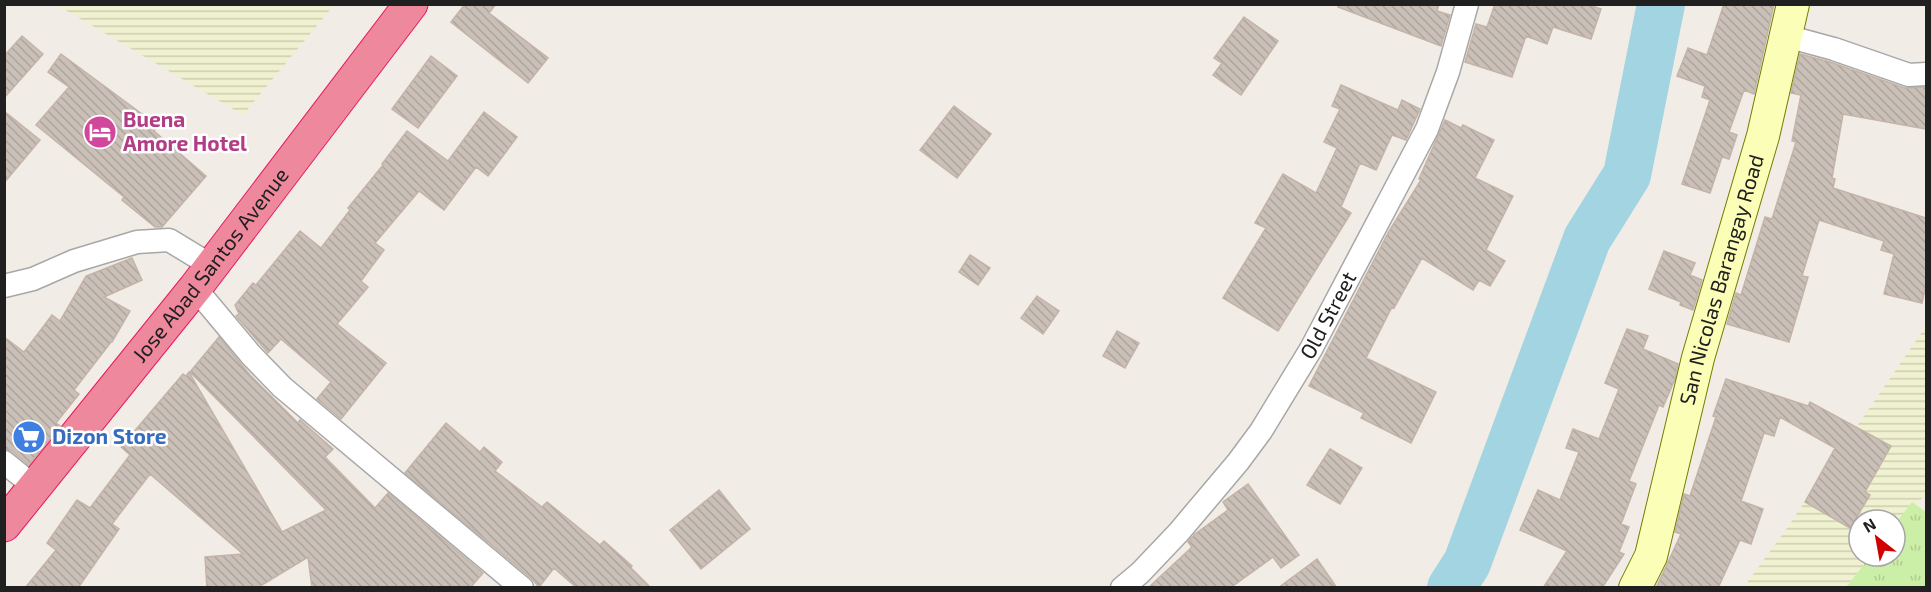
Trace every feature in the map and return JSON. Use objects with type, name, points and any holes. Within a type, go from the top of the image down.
[{"type":"highway","name":"Jose Abad Santos Avenue","points":[[4,525],[203,277],[411,4]]},
{"type":"street","name":"Old Street","points":[[1122,588],[1140,573],[1179,532],[1238,462],[1261,431],[1311,349],[1427,129],[1448,72],[1467,4]]},
{"type":"street","name":"San Nicolas Barangay Road","points":[[1635,588],[1651,556],[1698,358],[1763,135],[1793,4]]},
{"type":"street","points":[[1786,36],[1909,75],[1926,74]]},
{"type":"street","points":[[4,286],[33,279],[74,261],[137,242],[170,240],[203,277],[251,355],[282,387],[522,588]]},
{"type":"street","points":[[4,462],[35,487]]},
{"type":"green space","points":[[334,4],[243,115],[57,5]]},
{"type":"green space","points":[[1926,326],[1926,499],[1923,497],[1907,518],[1907,508],[1847,508],[1847,568],[1866,568],[1851,587],[1743,588]]},
{"type":"green space","points":[[1912,502],[1926,512],[1926,587],[1846,587],[1861,568],[1907,568],[1907,508]]},
{"type":"building","points":[[465,4],[496,4],[489,13],[548,58],[528,83],[451,22]]},
{"type":"building","points":[[1338,4],[1439,4],[1437,11],[1450,15],[1441,46],[1338,7]]},
{"type":"building","points":[[1495,4],[1586,4],[1601,9],[1591,39],[1553,27],[1547,44],[1526,36],[1512,77],[1465,62],[1476,24],[1487,27]]},
{"type":"building","points":[[1724,4],[1774,4],[1754,94],[1744,90],[1729,132],[1737,135],[1729,159],[1722,157],[1710,193],[1682,184],[1710,100],[1702,97],[1705,86],[1677,76],[1688,48],[1707,55]]},
{"type":"building","points":[[1244,17],[1278,41],[1241,95],[1213,75],[1222,63],[1214,58]]},
{"type":"building","points":[[22,36],[43,54],[4,98],[4,56]]},
{"type":"building","points":[[61,54],[158,126],[154,131],[206,176],[162,227],[155,227],[122,200],[124,197],[36,125],[69,87],[48,72]]},
{"type":"building","points":[[1800,54],[1905,88],[1926,87],[1926,129],[1843,114],[1832,178],[1835,179],[1833,188],[1926,218],[1926,285],[1922,303],[1884,294],[1894,254],[1881,250],[1884,241],[1819,220],[1802,276],[1808,277],[1789,342],[1727,324],[1736,293],[1741,295],[1765,217],[1772,219],[1796,142],[1792,141],[1801,95],[1791,93]]},
{"type":"building","points":[[431,56],[457,76],[418,128],[392,109]]},
{"type":"building","points":[[1341,85],[1398,110],[1402,100],[1420,109],[1406,140],[1392,135],[1376,170],[1360,163],[1341,207],[1351,213],[1278,331],[1223,298],[1266,228],[1255,223],[1283,174],[1316,193],[1337,148],[1324,142],[1340,109],[1332,106]]},
{"type":"building","points":[[954,106],[991,134],[957,178],[920,150]]},
{"type":"building","points":[[4,111],[40,140],[4,183]]},
{"type":"building","points":[[484,112],[517,137],[488,176],[476,167],[444,210],[419,191],[375,243],[384,250],[361,281],[368,287],[337,324],[386,363],[341,419],[317,399],[331,382],[281,339],[268,353],[236,316],[239,314],[235,305],[253,283],[256,285],[300,231],[321,248],[350,210],[348,208],[407,131],[448,161]]},
{"type":"building","points":[[1445,120],[1461,128],[1463,125],[1494,140],[1475,178],[1513,196],[1486,250],[1505,261],[1490,286],[1479,280],[1473,290],[1422,258],[1394,308],[1392,307],[1366,358],[1436,392],[1411,443],[1361,418],[1364,413],[1309,386],[1389,231],[1421,180],[1419,179]]},
{"type":"building","points":[[1664,251],[1695,263],[1690,275],[1702,280],[1693,310],[1680,305],[1681,302],[1649,289]]},
{"type":"building","points":[[970,255],[990,268],[978,285],[959,272]]},
{"type":"building","points":[[132,258],[142,280],[104,297],[130,311],[112,342],[74,390],[79,394],[56,423],[60,426],[29,465],[12,451],[4,449],[4,337],[24,352],[52,315],[60,321],[86,276]]},
{"type":"building","points":[[1037,296],[1059,311],[1043,334],[1021,318]]},
{"type":"building","points":[[1627,329],[1648,336],[1643,349],[1678,364],[1675,379],[1663,407],[1659,405],[1629,481],[1636,484],[1621,524],[1629,527],[1619,552],[1624,554],[1602,588],[1543,588],[1567,551],[1520,530],[1538,490],[1560,500],[1579,452],[1566,448],[1573,429],[1599,439],[1619,389],[1605,383]]},
{"type":"building","points":[[1117,331],[1139,343],[1125,368],[1103,356]]},
{"type":"building","points":[[219,337],[250,375],[298,423],[300,420],[333,449],[325,457],[375,508],[388,493],[483,573],[470,588],[312,588],[308,557],[257,588],[207,588],[205,557],[243,554],[150,474],[112,524],[119,529],[78,588],[25,588],[56,550],[47,543],[77,500],[90,508],[130,455],[121,447],[183,374],[186,376],[189,372],[282,532],[326,510],[190,372]]},
{"type":"building","points":[[1726,379],[1808,406],[1810,402],[1891,446],[1865,492],[1870,495],[1862,508],[1847,508],[1847,526],[1805,502],[1835,448],[1780,417],[1774,436],[1764,433],[1741,501],[1763,509],[1751,544],[1740,540],[1718,588],[1656,588],[1681,534],[1675,532],[1684,494],[1690,496],[1716,417],[1713,416]]},
{"type":"building","points":[[446,423],[480,452],[484,447],[502,462],[495,471],[542,507],[547,502],[600,545],[604,541],[632,566],[631,568],[651,588],[577,588],[554,568],[539,587],[405,473]]},
{"type":"building","points":[[1330,449],[1362,468],[1340,504],[1307,485]]},
{"type":"building","points":[[1248,484],[1299,555],[1281,568],[1273,557],[1230,588],[1148,588],[1192,547],[1188,542],[1195,534],[1228,510],[1223,502]]},
{"type":"building","points":[[719,490],[750,529],[701,569],[670,530]]},
{"type":"building","points":[[1317,559],[1337,588],[1278,588]]},
{"type":"waterway","points":[[1451,588],[1467,563],[1587,239],[1627,175],[1661,4]]},
{"type":"place","name":"Buena Amore Hotel","points":[[100,132]]},
{"type":"place","name":"Dizon Store","points":[[29,437]]}]
